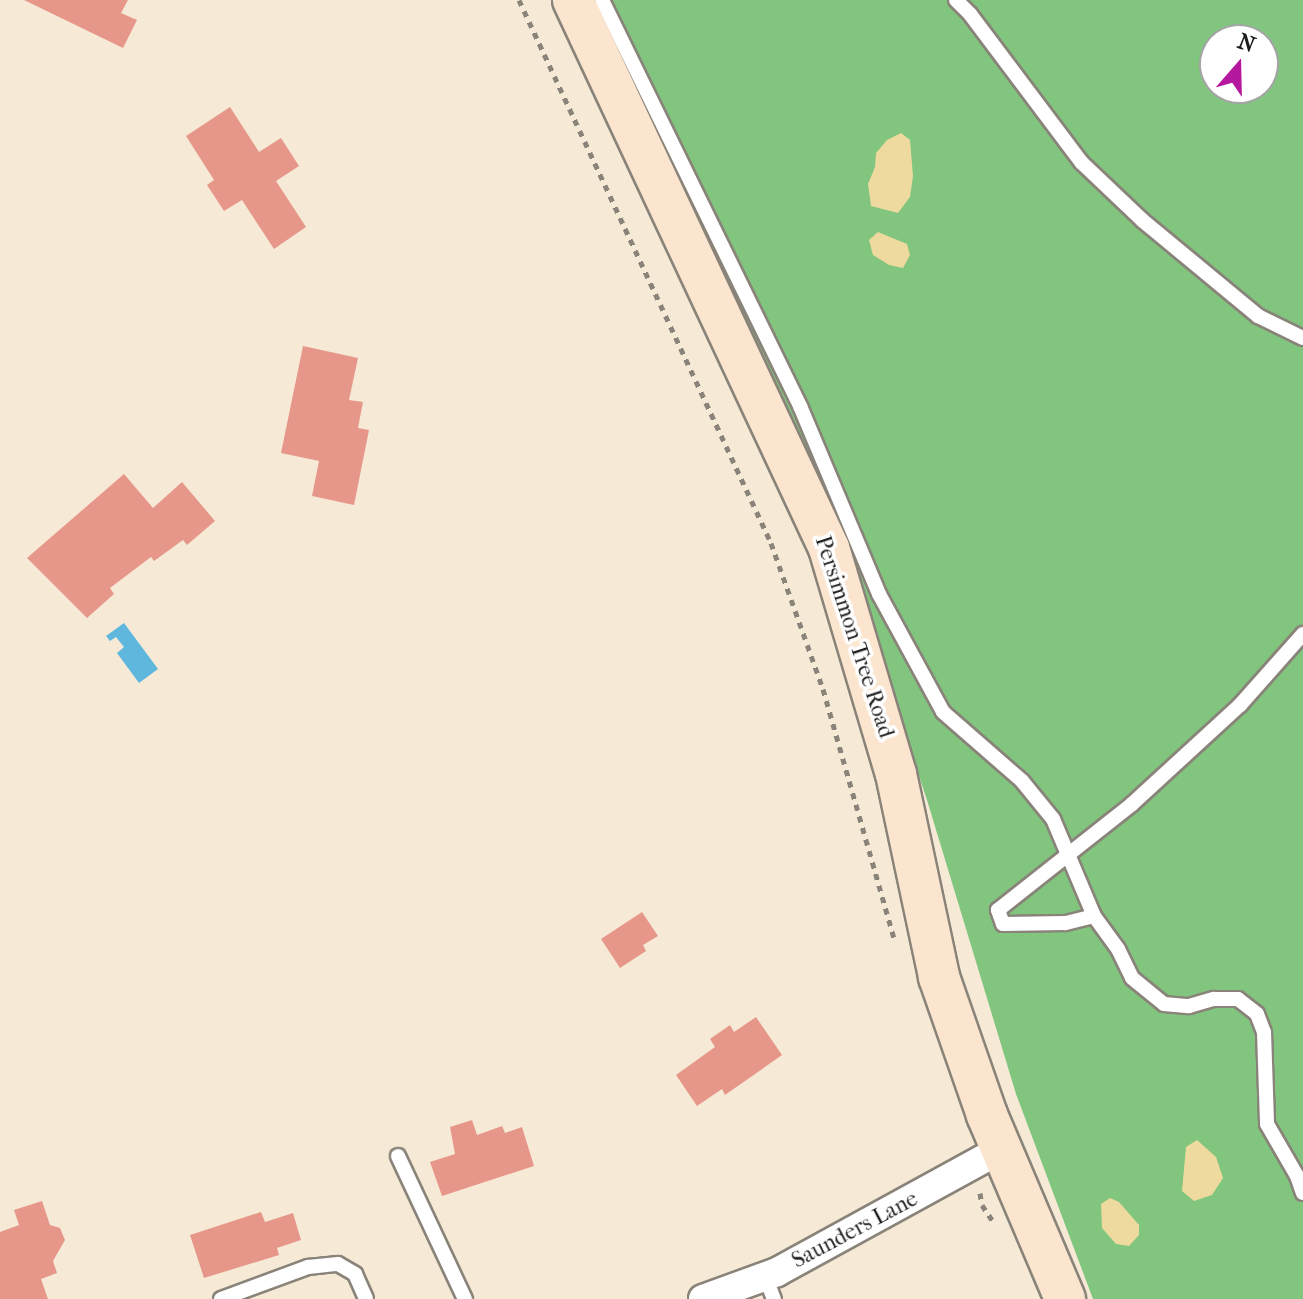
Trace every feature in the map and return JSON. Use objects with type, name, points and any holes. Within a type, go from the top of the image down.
[{"type":"main road","name":"Persimmon Tree Road","points":[[573,0],[829,548],[896,774],[939,977],[986,1159],[1065,1299]]},
{"type":"street","name":"Saunders Lane","points":[[703,1299],[770,1288],[986,1159]]},
{"type":"lane","points":[[602,0],[800,406],[879,594],[943,712],[1022,781],[1053,819],[1070,852],[1094,916],[1118,949],[1132,978],[1164,1004],[1189,1006],[1214,999],[1238,999],[1257,1014],[1264,1032],[1267,1124],[1297,1176],[1303,1193]]},
{"type":"lane","points":[[956,0],[970,14],[1082,163],[1142,220],[1258,316],[1303,338]]},
{"type":"lane","points":[[1094,916],[1065,923],[1003,924],[998,910],[1132,804],[1240,705],[1303,634]]},
{"type":"lane","points":[[398,1156],[465,1299]]},
{"type":"lane","points":[[221,1299],[308,1267],[338,1264],[355,1274],[366,1299]]},
{"type":"path","points":[[519,0],[771,543],[823,689],[897,950]]},
{"type":"path","points":[[986,1159],[982,1205],[1000,1231]]},
{"type":"green space","points":[[588,0],[1303,0],[1303,1299],[1093,1299],[1016,1094],[927,800],[838,531]]},
{"type":"sand","points":[[901,133],[910,140],[913,176],[910,197],[898,213],[871,206],[868,184],[875,167],[876,153],[887,140]]},
{"type":"sand","points":[[878,232],[907,244],[910,255],[903,268],[889,265],[873,255],[869,240]]},
{"type":"sand","points":[[1197,1140],[1216,1157],[1223,1178],[1212,1195],[1194,1201],[1182,1191],[1186,1147]]},
{"type":"sand","points":[[1110,1198],[1119,1202],[1139,1225],[1139,1235],[1129,1246],[1116,1244],[1102,1228],[1101,1204]]},
{"type":"water","points":[[124,623],[158,669],[139,683],[117,653],[124,647],[116,637],[110,641],[106,636]]},
{"type":"building","points":[[24,0],[128,0],[121,13],[137,20],[123,48]]},
{"type":"building","points":[[230,107],[259,152],[281,138],[299,166],[276,181],[306,227],[274,249],[242,200],[224,211],[207,185],[214,180],[186,136]]},
{"type":"building","points":[[303,346],[358,358],[349,400],[363,402],[358,428],[369,430],[354,505],[312,496],[319,461],[281,453]]},
{"type":"building","points":[[124,474],[153,508],[182,482],[215,521],[187,545],[183,540],[154,561],[151,557],[110,588],[114,594],[87,618],[27,558]]},
{"type":"building","points":[[642,912],[658,936],[643,945],[646,951],[620,968],[601,939]]},
{"type":"building","points":[[756,1017],[782,1055],[725,1095],[722,1089],[697,1106],[676,1075],[715,1047],[710,1039],[730,1025],[734,1032]]},
{"type":"building","points":[[472,1120],[477,1135],[502,1126],[505,1133],[522,1127],[534,1166],[442,1196],[430,1162],[455,1154],[450,1127]]},
{"type":"building","points":[[42,1201],[50,1225],[60,1228],[65,1240],[53,1261],[57,1273],[41,1279],[48,1299],[0,1299],[0,1232],[19,1225],[14,1210]]},
{"type":"building","points":[[261,1212],[265,1222],[293,1213],[301,1240],[277,1248],[279,1255],[204,1278],[190,1235]]}]
